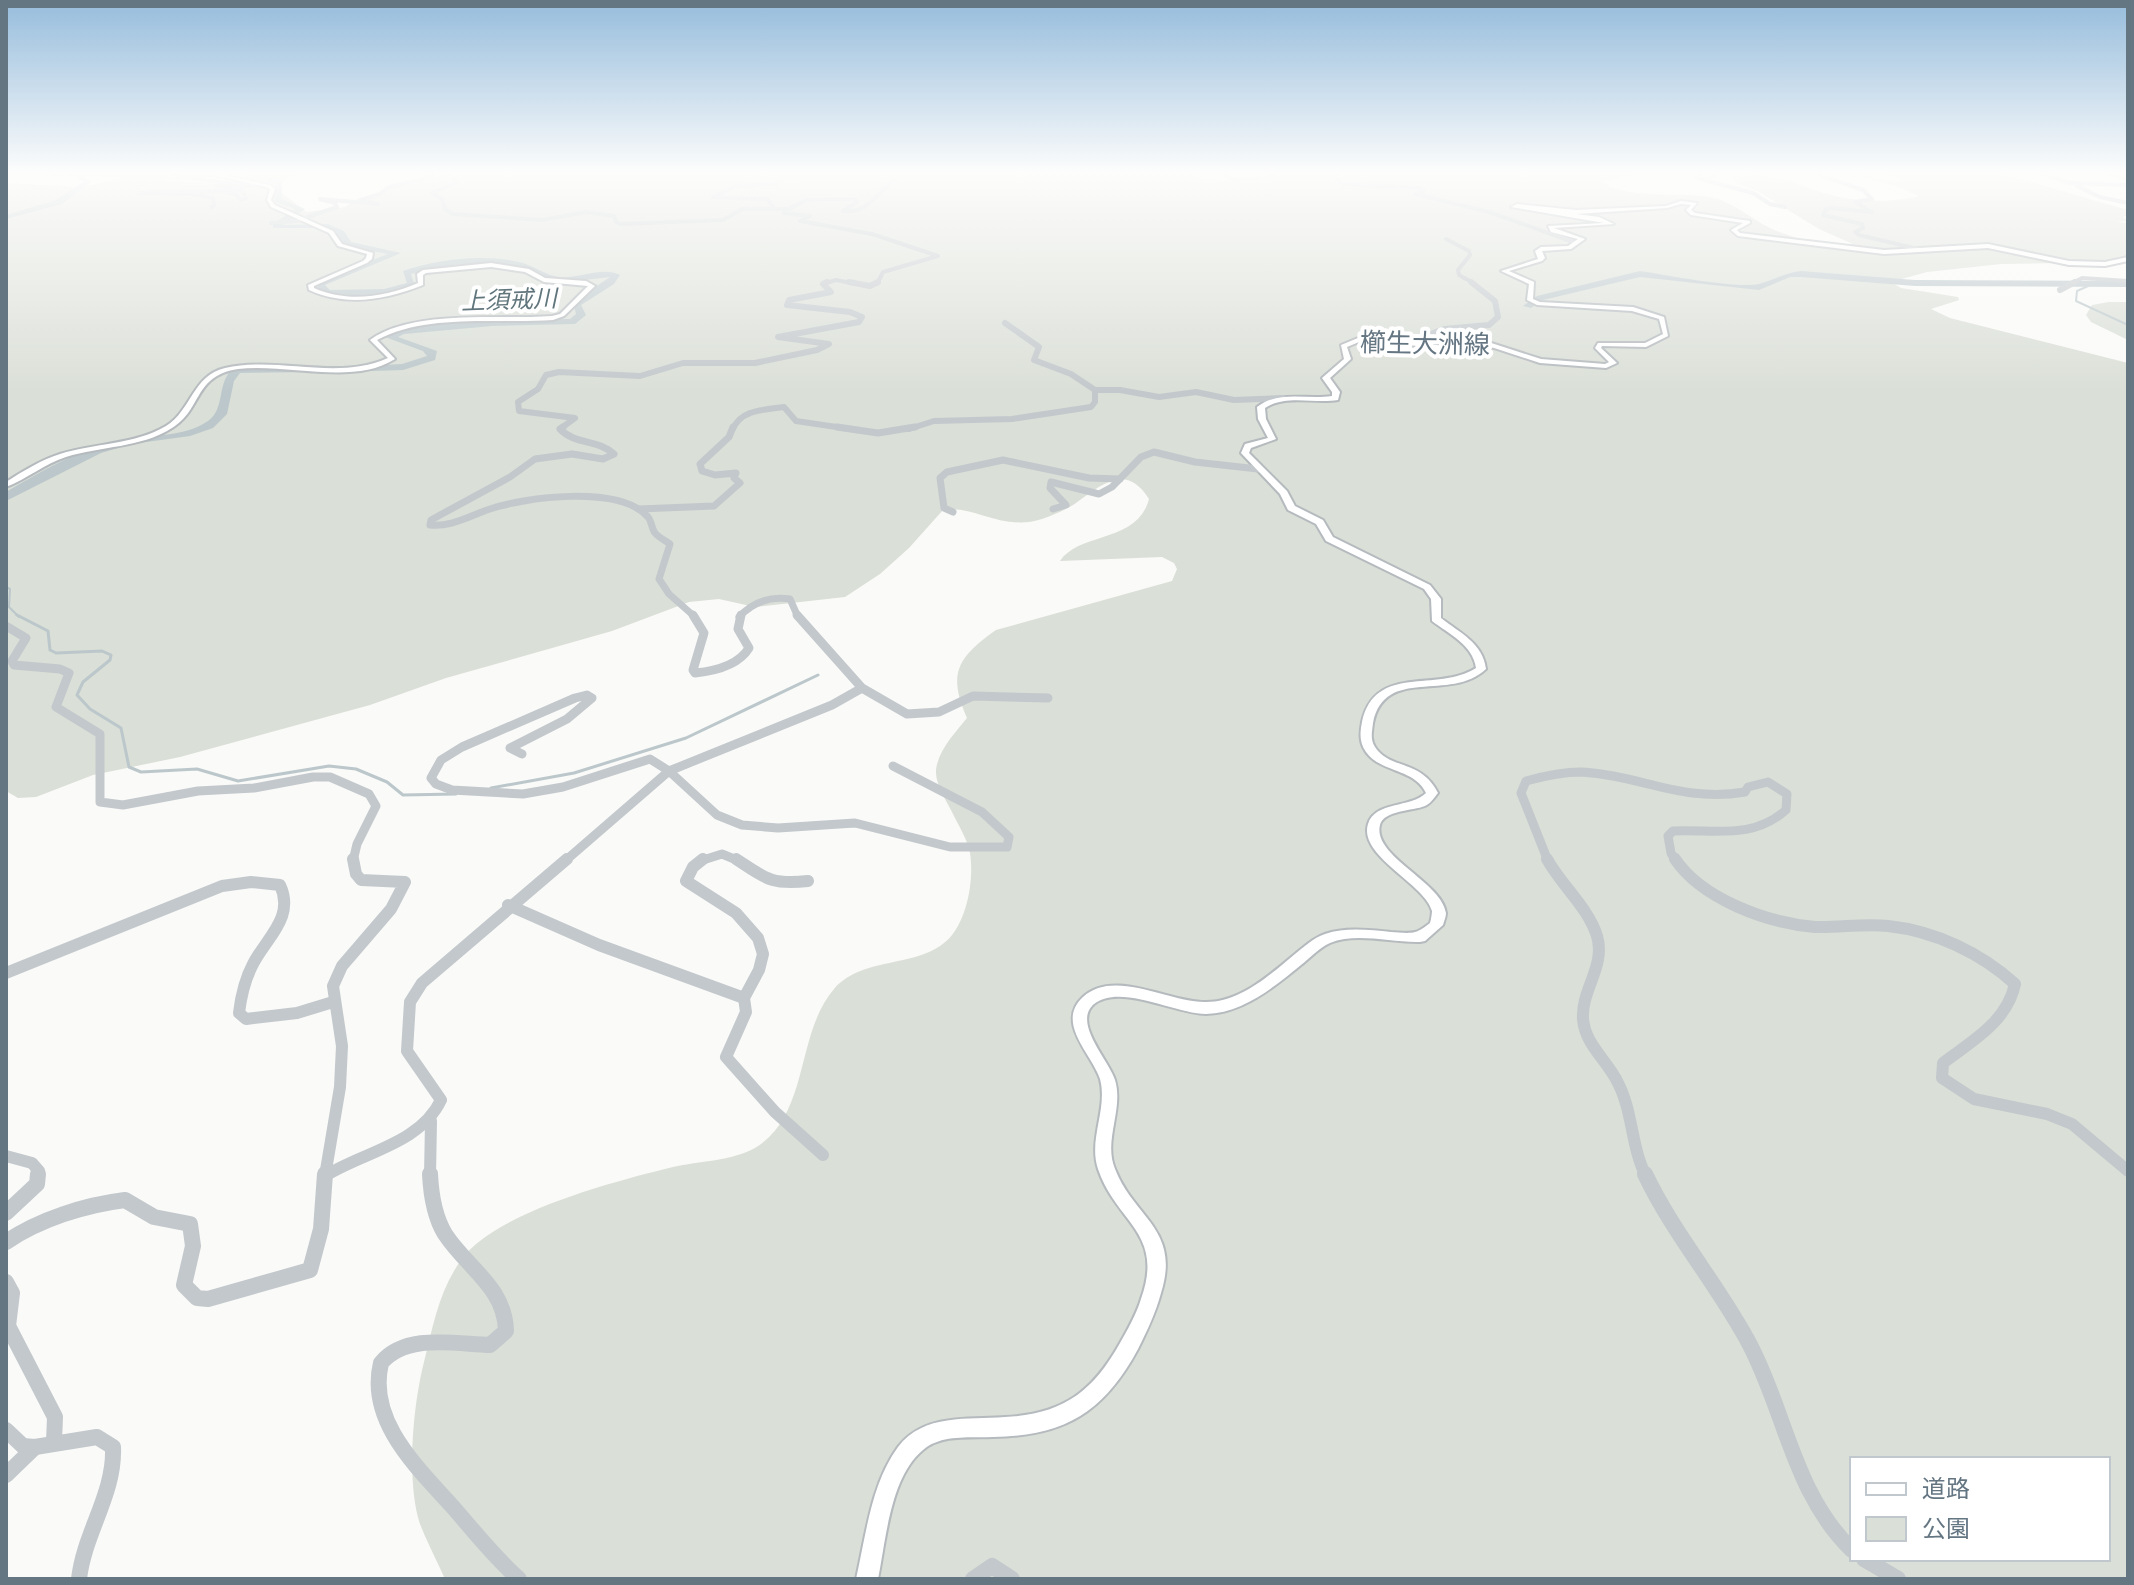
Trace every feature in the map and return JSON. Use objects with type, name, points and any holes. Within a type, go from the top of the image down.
[{"type":"main road","points":[[6,485],[62,455],[139,440],[168,429],[182,419],[206,378],[223,370],[255,366],[336,368],[380,365],[392,359],[373,340],[388,332],[461,321],[553,318],[562,315],[592,286],[544,280],[524,269],[472,265],[425,271],[420,276],[421,284],[389,294],[353,297],[322,294],[311,289],[311,285],[370,256],[367,252],[340,245]]},
{"type":"main road","name":"櫛生大洲線","points":[[1283,398],[1335,398],[1336,392],[1326,378],[1348,359],[1343,346],[1358,340],[1395,340],[1442,349],[1482,342],[1540,361],[1606,366],[1614,363],[1598,348],[1600,344],[1646,345],[1666,335],[1662,318],[1644,311],[1534,303],[1530,300],[1532,283],[1504,271],[1540,260],[1538,251],[1541,249],[1569,248],[1573,245]]},
{"type":"main road","points":[[1825,245],[1884,252],[1994,246],[2061,262],[2088,264],[2128,259]]},
{"type":"main road","points":[[867,1579],[891,1479],[907,1451],[924,1436],[951,1428],[1007,1427],[1044,1421],[1072,1411],[1099,1393],[1114,1376],[1154,1290],[1160,1261],[1150,1231],[1107,1170],[1102,1146],[1109,1108],[1109,1085],[1104,1067],[1079,1027],[1079,1013],[1085,1003],[1095,994],[1126,992],[1184,1006],[1224,1005],[1271,983],[1317,944],[1331,937],[1420,937],[1432,932],[1440,918],[1430,895],[1383,852],[1373,838],[1372,827],[1377,819],[1428,799],[1432,793],[1430,785],[1421,777],[1380,758],[1371,750],[1366,733],[1370,709],[1377,696],[1420,684],[1466,679],[1481,669],[1481,660],[1471,646],[1436,619],[1433,593],[1329,539],[1320,522],[1291,508],[1284,493],[1258,469],[1244,450],[1272,439],[1262,419],[1261,407],[1283,398]]},
{"type":"street","points":[[905,245],[938,256],[883,272],[877,284],[871,286],[857,285],[844,279],[829,280],[823,284],[831,292],[789,300],[787,305],[791,307],[850,312],[862,317],[859,322],[778,337],[829,344],[817,350],[750,363],[683,363],[640,376],[559,372],[546,375],[538,389],[518,402],[519,411],[541,416],[572,416],[575,418],[572,423],[560,429],[562,433],[575,440],[597,442],[614,454],[603,459],[578,454],[535,459],[510,477],[431,520],[430,525],[446,526],[493,508],[528,500],[589,498],[639,509],[718,504],[740,483],[734,478],[736,473],[709,475],[702,471],[700,464],[729,437],[737,419],[751,412],[784,407],[796,421],[821,422],[850,431],[887,433],[934,421],[1012,419],[1068,412],[1091,407],[1095,390]]},
{"type":"street","points":[[1395,340],[1417,339],[1444,329],[1489,325],[1498,317],[1498,307],[1490,293],[1459,275],[1458,270],[1470,255],[1469,251],[1457,245]]},
{"type":"street","points":[[1901,245],[1918,249]]},
{"type":"street","points":[[2060,290],[2082,278],[2128,281]]},
{"type":"street","points":[[1005,323],[1039,347],[1034,360],[1071,374],[1095,390],[1120,390],[1159,397],[1196,392],[1234,400],[1283,398]]},
{"type":"street","points":[[1053,509],[1066,505],[1050,488],[1051,482],[1099,494],[1107,491],[1142,456],[1157,453],[1197,462],[1258,469]]},
{"type":"street","points":[[953,512],[944,508],[940,478],[947,472],[993,461],[1014,461],[1089,478],[1120,479]]},
{"type":"street","points":[[639,509],[652,520],[655,533],[670,544],[659,579],[662,589],[700,622],[704,632],[693,670],[695,673],[703,673],[744,657],[749,648],[738,629],[738,618],[754,605],[784,598],[790,599],[799,620],[827,646],[862,688],[907,714],[939,712],[973,696],[1048,698]]},
{"type":"street","points":[[6,626],[26,638],[12,661],[14,665],[60,669],[69,673],[56,707],[64,715],[93,726],[100,734],[100,802],[123,805],[186,792],[254,788],[330,777],[374,798],[375,816],[354,846],[353,864],[358,877],[363,881],[397,879],[405,882],[391,909],[342,966],[333,986],[342,1046],[340,1087],[325,1176],[321,1229],[310,1270],[208,1299],[197,1298],[184,1285],[193,1246],[190,1224],[154,1217],[125,1200],[44,1223],[17,1233],[6,1242]]},
{"type":"street","points":[[325,1176],[337,1167],[431,1121],[438,1113],[441,1100],[407,1051],[406,1038],[414,991],[508,905],[669,771],[832,705],[857,694],[862,688]]},
{"type":"street","points":[[522,754],[510,748],[571,715],[590,703],[592,698],[587,695],[575,698],[462,747],[441,760],[431,778],[436,784],[452,790],[523,794],[563,787],[650,759],[669,771],[717,815],[742,825],[770,828],[855,823],[950,847],[1007,847],[1009,837],[992,818],[893,766]]},
{"type":"street","points":[[1850,1548],[1822,1518],[1808,1492],[1763,1372],[1725,1301],[1670,1221],[1643,1170],[1629,1127],[1627,1102],[1618,1080],[1586,1036],[1581,1009],[1599,954],[1598,940],[1593,927],[1553,870],[1521,793],[1526,781],[1540,775],[1586,773],[1715,798],[1738,795],[1748,787],[1768,782],[1787,794],[1786,810],[1765,828],[1731,834],[1700,828],[1673,831],[1668,836],[1667,845],[1693,882],[1761,913],[1801,925],[1898,927],[1945,941],[2004,972],[2015,984],[2014,998],[2000,1017],[1943,1063],[1942,1078],[1961,1095],[1977,1101],[2067,1120],[2128,1171]]},
{"type":"street","points":[[808,881],[773,881],[754,874],[736,858],[722,853],[700,860],[687,872],[686,881],[723,902],[758,938],[763,954],[759,970],[744,998],[746,1012],[726,1057],[775,1112],[823,1155]]},
{"type":"street","points":[[6,973],[222,886],[246,880],[265,881],[280,885],[286,908],[282,920],[254,962],[241,992],[239,1013],[246,1019],[273,1017],[333,1002]]},
{"type":"street","points":[[508,905],[599,945],[744,998]]},
{"type":"street","points":[[431,1121],[434,1206],[444,1232],[493,1289],[508,1317],[506,1331],[490,1345],[407,1344],[386,1354],[376,1370],[377,1390],[397,1441],[413,1466],[450,1504],[486,1550],[519,1579]]},
{"type":"street","points":[[6,1156],[32,1163],[39,1171],[39,1177],[30,1192],[6,1213]]},
{"type":"street","points":[[6,1282],[12,1293],[8,1326],[55,1417],[54,1442]]},
{"type":"street","points":[[6,1430],[23,1446],[35,1447],[97,1437],[113,1447],[116,1463],[94,1519],[79,1567],[79,1579]]},
{"type":"street","points":[[6,1475],[35,1447]]},
{"type":"street","points":[[1867,1561],[1898,1579]]},
{"type":"street","points":[[973,1579],[992,1566],[1012,1579]]},
{"type":"green space","points":[[6,245],[2128,245],[2128,262],[2001,264],[1927,272],[1891,282],[1901,288],[1958,297],[1959,300],[1931,309],[1950,318],[2128,363],[2128,1579],[445,1579],[420,1524],[412,1466],[420,1380],[434,1322],[453,1272],[478,1243],[500,1227],[528,1213],[649,1173],[736,1156],[755,1148],[773,1134],[785,1116],[813,1028],[834,989],[861,971],[926,953],[952,935],[966,907],[971,863],[963,834],[939,787],[936,770],[944,748],[967,718],[958,689],[960,667],[973,649],[996,630],[1172,581],[1177,569],[1174,563],[1162,557],[1060,561],[1080,545],[1121,530],[1143,513],[1149,499],[1131,481],[1113,480],[1064,510],[1028,522],[1001,520],[955,509],[943,510],[909,548],[880,574],[845,597],[755,607],[719,599],[689,602],[612,631],[446,678],[370,705],[180,757],[93,775],[36,797],[18,798],[6,791]]},
{"type":"green space","points":[[2128,302],[2128,340],[2091,322],[2086,315],[2092,305]]},
{"type":"waterway","name":"上須戒川","points":[[347,370],[403,367],[431,358],[433,353],[427,349],[390,337],[402,331],[492,323],[572,322],[581,315],[576,304],[611,282],[616,275],[559,280],[517,264],[469,261],[406,273],[412,284],[385,292],[328,293],[322,290],[320,284],[397,253],[353,245]]},
{"type":"waterway","points":[[1528,306],[1540,298],[1640,274],[1740,287],[1759,287],[1789,275],[1801,274],[1915,283],[2128,284]]},
{"type":"waterway","points":[[2097,282],[2077,291],[2076,301],[2128,325]]},
{"type":"waterway","name":"上須戒川","points":[[6,497],[51,471],[97,451],[130,441],[180,434],[209,426],[221,414],[229,381],[238,370],[309,370]]},
{"type":"waterway","points":[[6,587],[10,589],[9,607],[17,615]]},
{"type":"waterway","points":[[17,615],[48,631],[50,650],[56,653],[102,651],[111,655],[110,660],[83,682],[77,695],[90,709],[121,728],[129,767],[141,772],[197,769],[238,781],[329,766],[356,769],[387,782],[403,795],[456,794]]},
{"type":"waterway","points":[[491,788],[574,773],[686,738],[818,675]]}]
